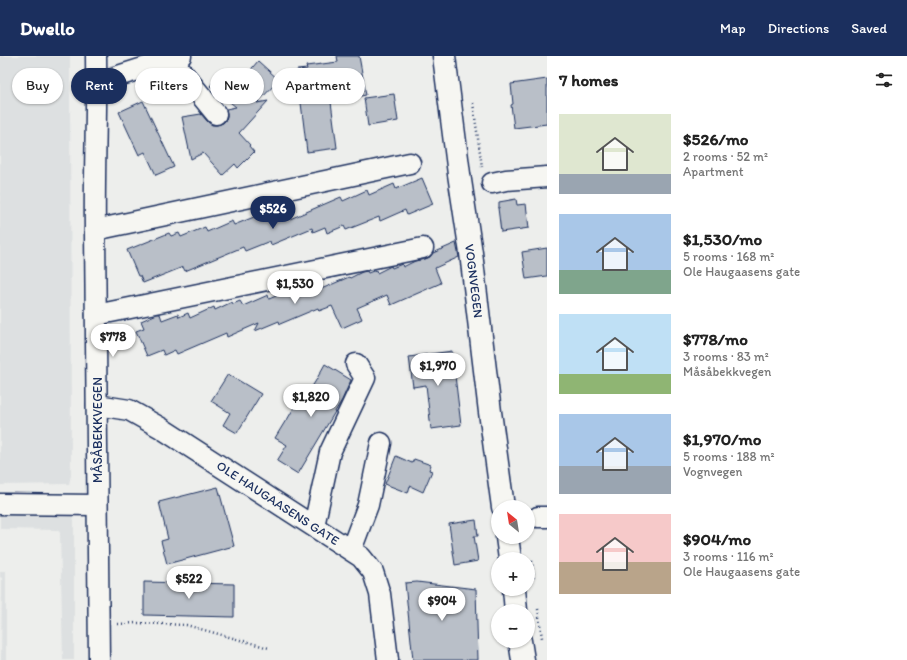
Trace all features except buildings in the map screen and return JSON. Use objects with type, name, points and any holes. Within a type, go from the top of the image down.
[{"type":"main road","name":"VOGNVEGEN","points":[[444,56],[471,253],[502,500]]},
{"type":"main road","points":[[521,648],[523,660]]},
{"type":"street","name":"MÅSÅBEKKVEGEN","points":[[96,56],[96,68]]},
{"type":"street","points":[[127,73],[177,58],[216,114]]},
{"type":"street","name":"MÅSÅBEKKVEGEN","points":[[96,104],[95,230],[99,660]]},
{"type":"street","points":[[95,230],[410,163]]},
{"type":"street","points":[[492,183],[506,180],[547,176]]},
{"type":"street","points":[[96,315],[422,248]]},
{"type":"street","points":[[314,526],[330,452],[365,378],[356,364]]},
{"type":"street","name":"OLE HAUGAASENS GATE","points":[[97,405],[129,410],[161,428],[361,557],[373,572],[380,594],[388,660]]},
{"type":"street","points":[[351,550],[368,506],[381,443]]},
{"type":"street","points":[[0,504],[97,505]]},
{"type":"path","points":[[99,626],[137,623],[186,625],[269,648]]},
{"type":"shaded area","points":[[0,56],[70,56],[71,475],[69,484],[0,485]]},
{"type":"shaded area","points":[[0,513],[72,515],[74,520],[74,660],[63,660],[60,533],[58,530],[0,529]]},
{"type":"shaded area","points":[[0,571],[6,571],[6,660],[1,660],[2,578],[0,577]]}]
